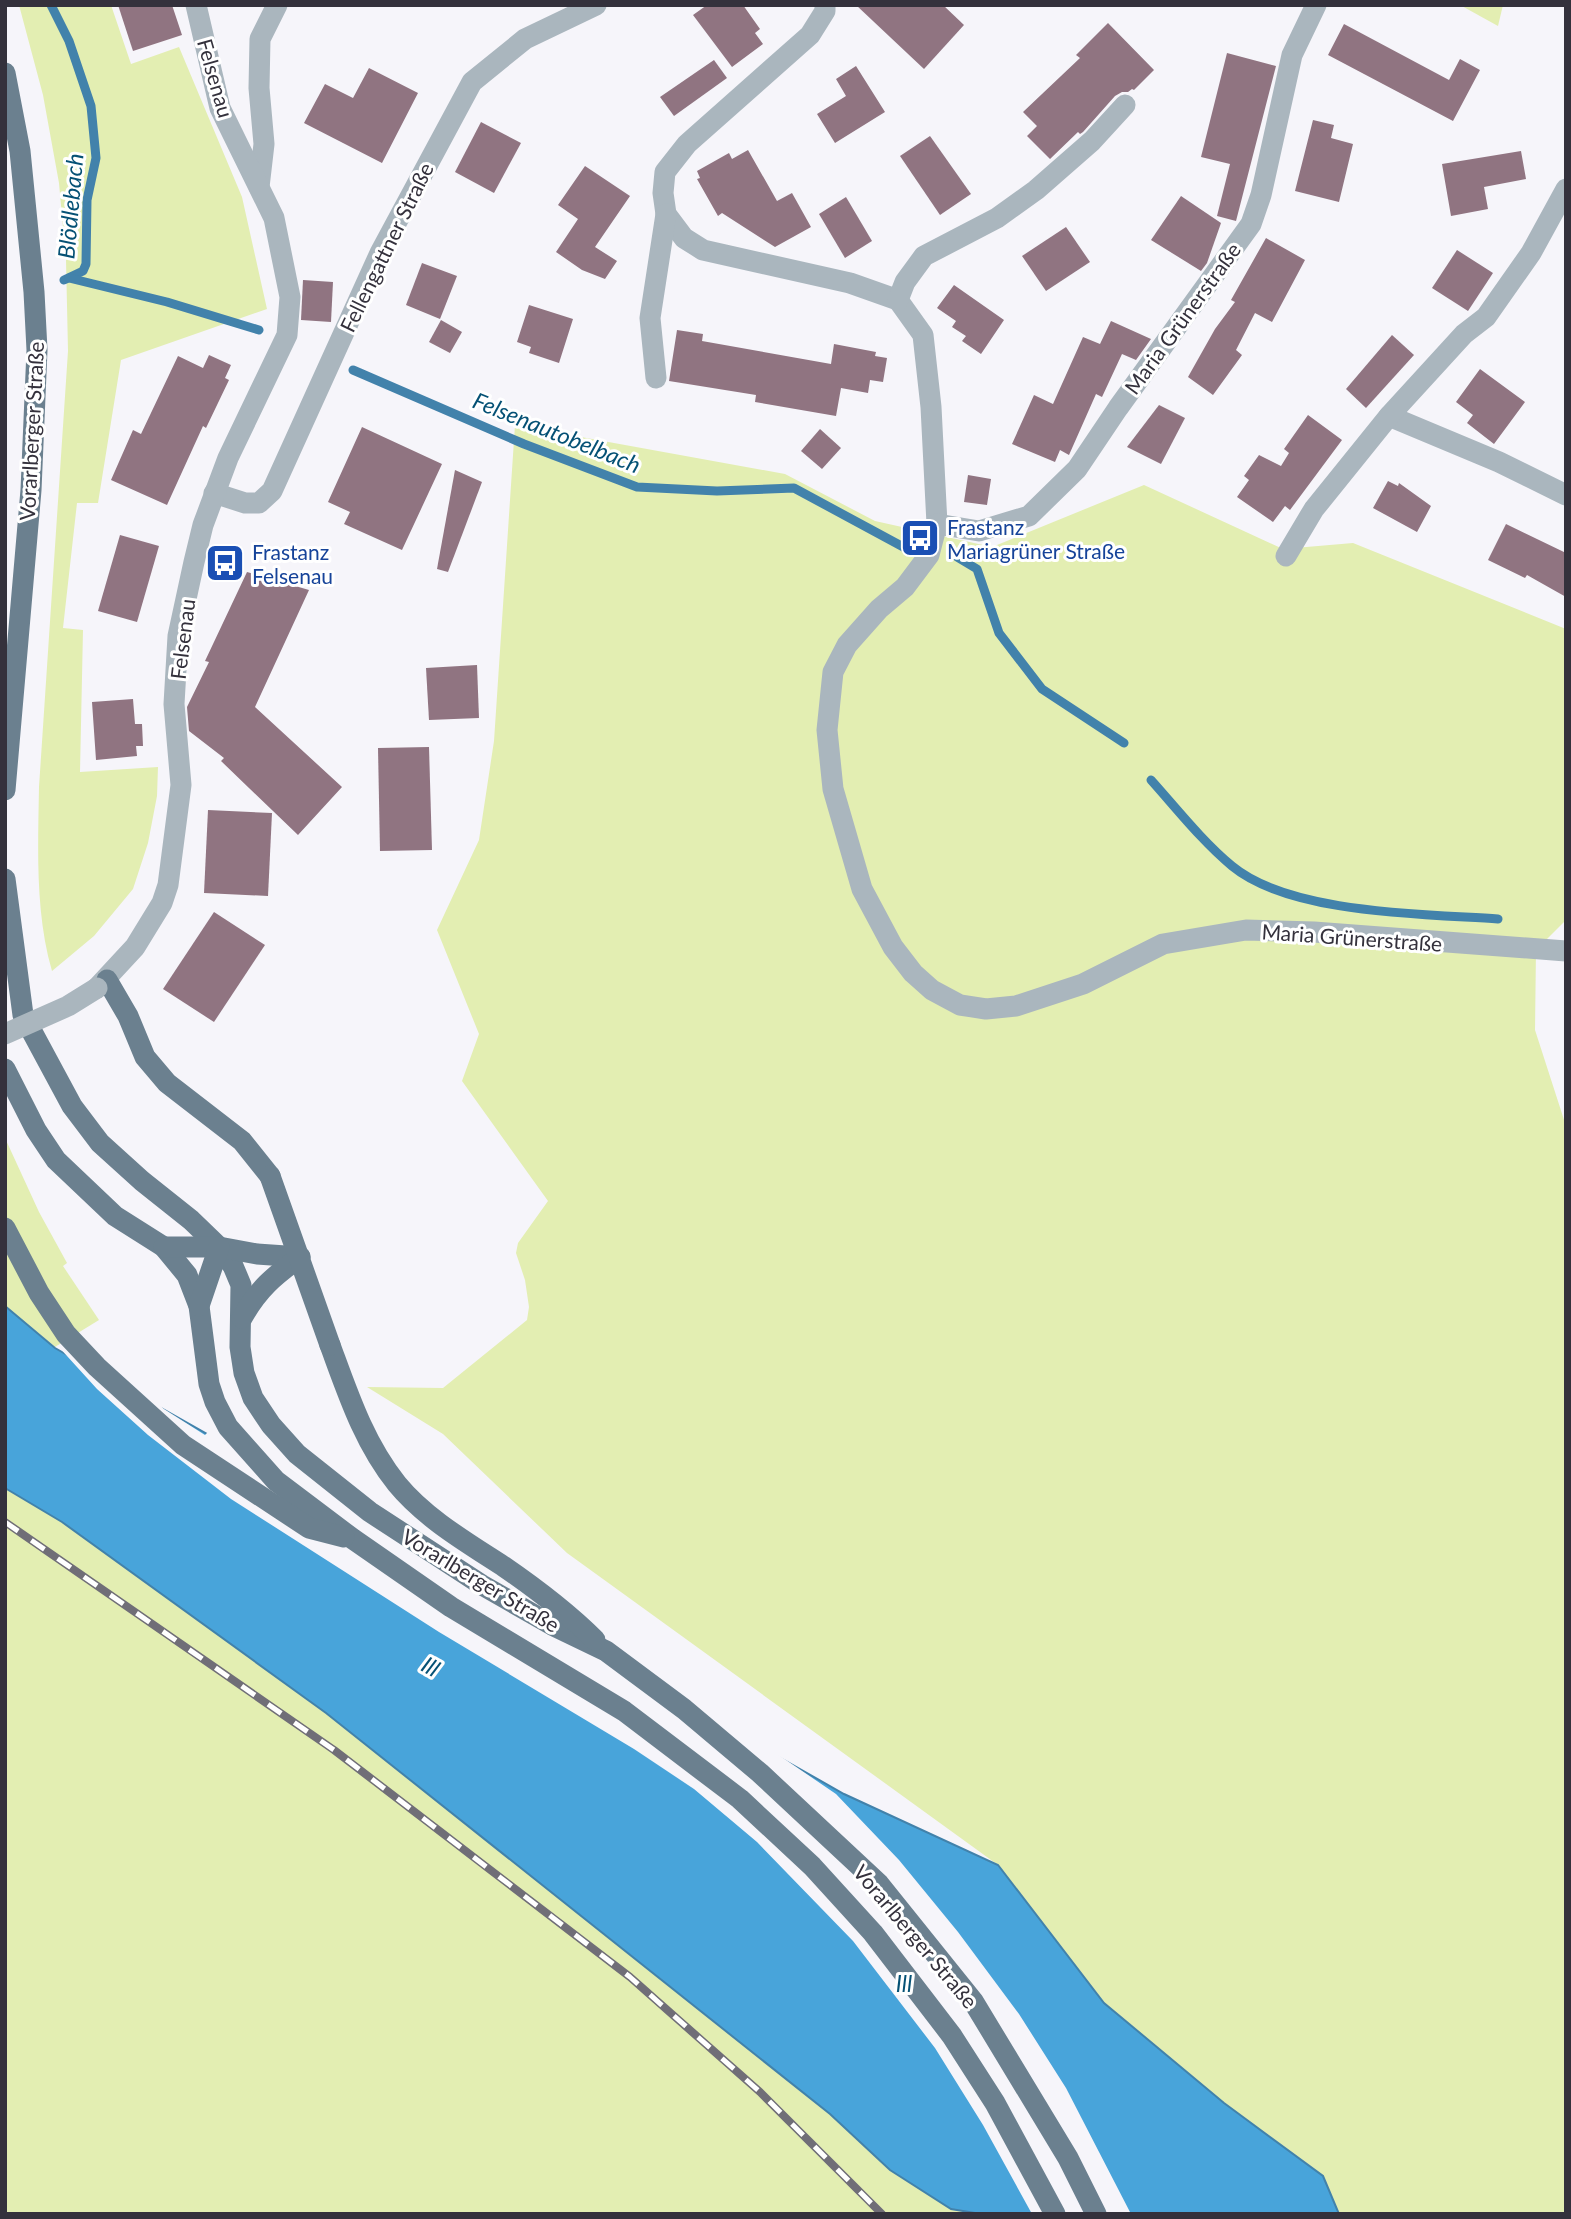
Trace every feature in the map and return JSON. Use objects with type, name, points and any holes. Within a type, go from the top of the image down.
[{"type":"main road","name":"Vorarlberger Straße","points":[[5,73],[20,151],[37,350],[31,490],[5,790]]},
{"type":"main road","name":"Vorarlberger Straße","points":[[5,879],[23,1015],[72,1106],[100,1143],[219,1247],[233,1266],[242,1285],[239,1324],[244,1373],[253,1398],[271,1425],[298,1454],[370,1512],[482,1585],[552,1625],[606,1651],[684,1709],[760,1773],[879,1884],[973,2001],[1068,2158],[1096,2214]]},
{"type":"main road","points":[[102,984],[124,1008],[145,1057],[166,1083],[242,1141],[270,1176],[357,1420],[399,1486],[437,1521],[570,1615],[606,1651]]},
{"type":"main road","name":"Vorarlberger Straße","points":[[5,1069],[36,1130],[57,1160],[115,1216],[164,1248],[187,1275],[199,1306],[209,1384],[215,1402],[228,1427],[276,1481],[451,1607],[624,1711],[740,1799],[812,1866],[873,1933],[952,2035],[1002,2115],[1055,2214]]},
{"type":"main road","points":[[5,1228],[39,1293],[66,1334],[97,1367],[174,1436],[309,1528],[353,1539]]},
{"type":"main road","points":[[164,1248],[219,1247],[257,1254],[300,1256],[254,1297],[239,1324]]},
{"type":"main road","points":[[199,1306],[219,1247]]},
{"type":"street","name":"Felsenau","points":[[5,1034],[68,1006],[102,984],[135,947],[162,903],[168,885],[181,785],[174,704],[178,636],[194,562],[214,493],[238,436],[287,335],[290,297],[274,218],[220,108],[196,5]]},
{"type":"street","name":"Felsenau","points":[[260,187],[264,144],[259,88],[260,39],[277,5]]},
{"type":"street","name":"Fellengattner Straße","points":[[214,493],[245,503],[259,503],[272,491],[380,253],[472,82],[525,39],[596,5]]},
{"type":"street","points":[[656,378],[650,318],[666,214],[663,193],[666,172],[687,144],[810,35],[825,11],[825,5]]},
{"type":"street","name":"Maria Grünerstraße","points":[[937,524],[979,531],[1029,516],[1077,469],[1251,224],[1261,195],[1292,55],[1316,5]]},
{"type":"street","points":[[666,214],[684,237],[703,250],[850,283],[898,300],[905,282],[924,256],[997,218],[1036,190],[1092,141],[1125,105]]},
{"type":"street","points":[[1286,556],[1314,509],[1389,416],[1464,334],[1486,317],[1531,253],[1566,189]]},
{"type":"street","name":"Maria Grünerstraße","points":[[898,300],[923,335],[931,407],[937,524],[929,555],[905,587],[879,609],[847,645],[833,672],[827,730],[833,789],[862,889],[892,947],[913,973],[932,990],[960,1006],[986,1009],[1016,1006],[1083,984],[1163,944],[1246,930],[1314,932],[1566,951]]},
{"type":"street","points":[[1389,416],[1499,462],[1566,495]]},
{"type":"green space","points":[[19,5],[111,5],[131,64],[179,47],[242,197],[267,309],[121,360],[98,503],[77,503],[63,628],[83,630],[80,772],[158,767],[157,796],[148,843],[133,889],[94,936],[52,971],[40,903],[39,787],[68,351],[66,260],[59,183],[43,95]]},
{"type":"green space","points":[[1460,5],[1503,5],[1498,26]]},
{"type":"green space","points":[[515,425],[785,474],[875,521],[992,547],[1144,485],[1283,549],[1353,543],[1566,629],[1566,920],[1536,950],[1535,1030],[1566,1126],[1566,2214],[1339,2214],[1323,2176],[1224,2103],[1104,2003],[998,1865],[567,1553],[443,1434],[367,1387],[443,1388],[527,1320],[529,1307],[525,1280],[516,1253],[518,1243],[548,1201],[462,1081],[479,1034],[437,930],[479,840],[494,741]]},
{"type":"green space","points":[[5,1138],[39,1212],[67,1263],[63,1266],[99,1320],[55,1347],[5,1306]]},
{"type":"green space","points":[[5,1488],[62,1522],[326,1713],[830,2114],[890,2170],[951,2209],[981,2214],[5,2214]]},
{"type":"water","name":"Ill","points":[[5,1306],[55,1348],[844,1794],[998,1865],[1104,2003],[1224,2103],[1323,2176],[1339,2214],[981,2214],[951,2209],[890,2170],[830,2114],[326,1713],[62,1522],[5,1488]]},
{"type":"pier","points":[[57,1345],[153,1399],[205,1435],[209,1431],[764,1745],[836,1794],[899,1860],[958,1932],[1019,2014],[1066,2088],[1131,2214],[1032,2214],[983,2125],[935,2048],[853,1941],[757,1842],[694,1789],[634,1749],[439,1632],[231,1499],[148,1435],[97,1389]]},
{"type":"building","points":[[118,5],[172,5],[182,35],[133,51]]},
{"type":"building","points":[[707,5],[743,5],[760,29],[755,33],[763,44],[732,67],[693,15]]},
{"type":"building","points":[[856,5],[943,5],[964,25],[924,69]]},
{"type":"building","points":[[1108,23],[1154,70],[1134,90],[1115,96],[1083,132],[1078,132],[1050,159],[1027,136],[1037,126],[1023,112],[1080,58],[1076,55]]},
{"type":"building","points":[[1344,24],[1449,80],[1460,59],[1480,70],[1453,121],[1328,55]]},
{"type":"building","points":[[1227,53],[1276,66],[1236,221],[1217,216],[1230,164],[1201,157]]},
{"type":"building","points":[[714,60],[727,78],[674,116],[660,97]]},
{"type":"building","points":[[856,66],[885,112],[835,143],[817,114],[846,96],[836,79]]},
{"type":"building","points":[[369,68],[418,93],[382,163],[304,123],[325,84],[353,98]]},
{"type":"building","points":[[1313,120],[1334,125],[1331,138],[1353,144],[1339,202],[1295,191]]},
{"type":"building","points":[[481,122],[521,143],[494,193],[455,172]]},
{"type":"building","points":[[930,136],[971,194],[940,215],[900,156]]},
{"type":"building","points":[[748,150],[777,201],[792,193],[811,227],[775,247],[722,213],[718,216],[697,179],[700,178],[697,171],[729,153],[732,159]]},
{"type":"building","points":[[1521,151],[1526,179],[1484,187],[1488,209],[1451,216],[1442,164]]},
{"type":"building","points":[[585,166],[630,196],[595,247],[617,261],[605,279],[582,270],[556,252],[578,219],[558,205]]},
{"type":"building","points":[[1181,196],[1221,223],[1207,263],[1201,271],[1151,240]]},
{"type":"building","points":[[846,197],[872,241],[845,258],[819,214]]},
{"type":"building","points":[[1066,227],[1090,262],[1046,291],[1022,256]]},
{"type":"building","points":[[1266,238],[1305,260],[1272,322],[1255,313],[1236,350],[1242,355],[1213,395],[1188,377],[1215,329],[1235,302],[1231,300]]},
{"type":"building","points":[[1457,250],[1493,273],[1468,311],[1432,288]]},
{"type":"building","points":[[422,263],[457,276],[440,319],[406,305]]},
{"type":"building","points":[[303,280],[333,282],[331,322],[301,320]]},
{"type":"building","points":[[954,285],[1004,320],[981,354],[962,341],[966,336],[952,327],[956,321],[937,308]]},
{"type":"building","points":[[529,305],[573,319],[559,363],[529,353],[531,347],[517,342]]},
{"type":"building","points":[[441,320],[462,332],[450,353],[429,342]]},
{"type":"building","points":[[1111,321],[1151,339],[1136,360],[1122,354],[1102,397],[1096,394],[1069,455],[1060,450],[1055,462],[1012,444],[1034,395],[1053,404],[1083,337],[1100,344]]},
{"type":"building","points":[[677,330],[703,334],[702,341],[831,364],[834,344],[876,352],[875,356],[887,358],[883,382],[870,380],[868,393],[841,388],[836,416],[755,402],[756,395],[669,381]]},
{"type":"building","points":[[1392,335],[1414,355],[1366,408],[1346,389]]},
{"type":"building","points":[[209,355],[231,365],[225,378],[229,380],[206,428],[203,426],[167,505],[111,480],[133,430],[141,434],[178,356],[203,368]]},
{"type":"building","points":[[1480,369],[1525,402],[1494,444],[1467,423],[1473,415],[1456,402]]},
{"type":"building","points":[[1159,405],[1185,418],[1161,464],[1127,447]]},
{"type":"building","points":[[1308,415],[1342,440],[1290,510],[1285,506],[1273,522],[1237,497],[1249,480],[1244,476],[1259,455],[1281,466],[1289,453],[1284,449]]},
{"type":"building","points":[[362,427],[442,464],[402,550],[344,524],[350,512],[328,502]]},
{"type":"building","points":[[820,429],[841,448],[822,469],[801,451]]},
{"type":"building","points":[[455,470],[482,482],[448,572],[437,569]]},
{"type":"building","points":[[968,475],[991,479],[987,505],[964,502]]},
{"type":"building","points":[[1388,481],[1398,486],[1399,483],[1431,506],[1417,532],[1373,508]]},
{"type":"building","points":[[1506,524],[1566,553],[1566,597],[1527,575],[1525,578],[1488,560]]},
{"type":"building","points":[[120,535],[159,546],[137,622],[98,611]]},
{"type":"building","points":[[247,572],[309,590],[255,707],[342,787],[298,835],[221,761],[224,758],[189,731],[187,707],[209,662],[205,661]]},
{"type":"building","points":[[477,665],[479,718],[429,720],[426,668]]},
{"type":"building","points":[[133,699],[135,724],[142,724],[143,746],[136,746],[137,756],[96,760],[92,702]]},
{"type":"building","points":[[429,747],[432,850],[380,851],[378,748]]},
{"type":"building","points":[[208,810],[272,813],[268,896],[204,893]]},
{"type":"building","points":[[214,912],[265,945],[214,1022],[163,989]]},
{"type":"waterway","name":"Blödlebach","points":[[51,5],[69,41],[91,106],[96,158],[87,200],[86,264],[83,271],[64,280]]},
{"type":"waterway","name":"Felsenautobelbach","points":[[69,278],[167,302],[259,330]]},
{"type":"waterway","name":"Felsenautobelbach","points":[[353,370],[524,444],[637,487],[717,491],[794,488],[907,549]]},
{"type":"waterway","name":"Felsenautobelbach","points":[[957,557],[977,569],[999,633],[1042,689],[1124,743]]},
{"type":"waterway","name":"Felsenautobelbach","points":[[1151,780],[1221,856],[1257,882],[1288,894],[1359,909],[1498,919]]},
{"type":"railway","points":[[5,1522],[334,1750],[630,1977],[760,2092],[882,2214]]},
{"type":"place","name":"Frastanz Mariagrüner Straße","points":[[920,538]]},
{"type":"place","name":"Frastanz Felsenau","points":[[225,563]]}]
